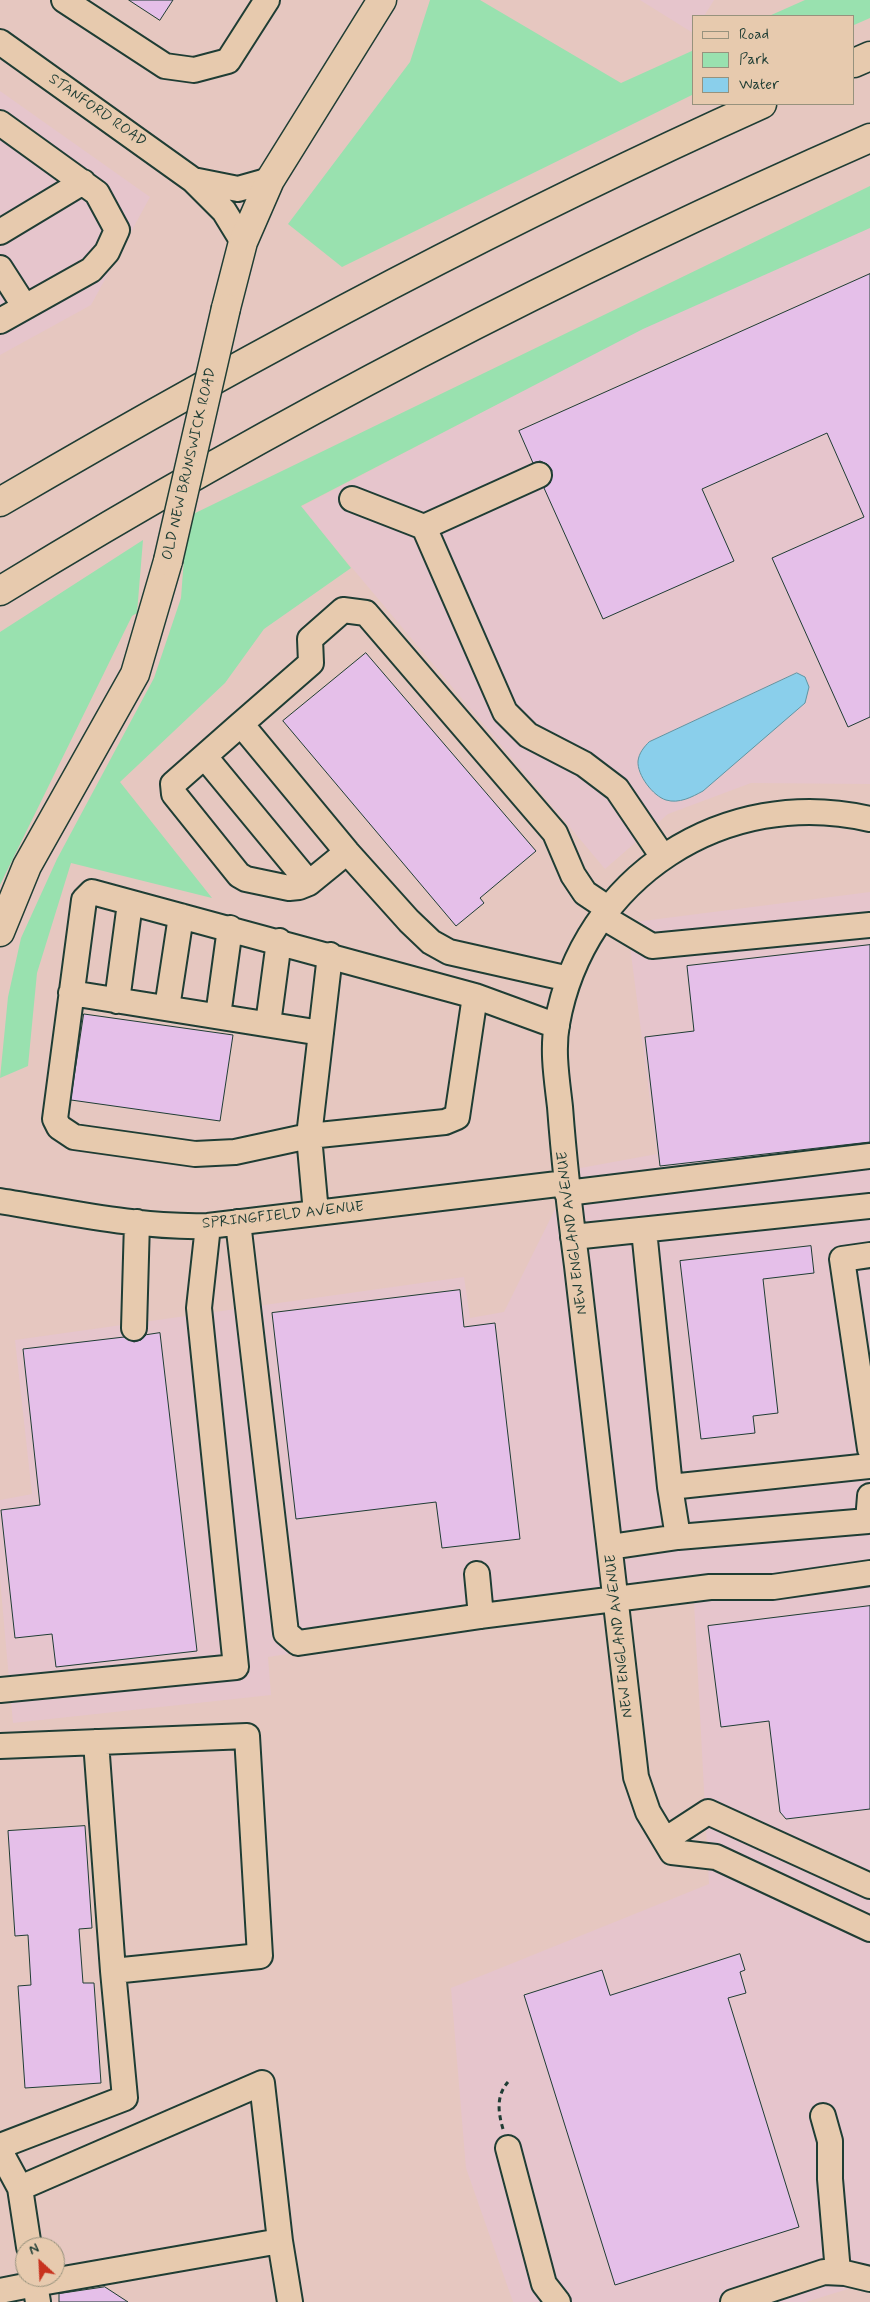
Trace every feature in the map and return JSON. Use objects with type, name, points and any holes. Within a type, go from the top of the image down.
[{"type":"main road","name":"OLD NEW BRUNSWICK ROAD","points":[[0,932],[27,866],[134,674],[168,562],[242,242],[270,180],[382,0]]},
{"type":"main road","points":[[855,63],[870,56]]},
{"type":"main road","points":[[0,502],[168,405],[372,294],[514,221],[760,105]]},
{"type":"main road","points":[[0,591],[221,461],[493,316],[714,209],[870,138]]},
{"type":"street","points":[[64,0],[165,66],[194,70],[228,61],[267,0]]},
{"type":"street","name":"STANFORD ROAD","points":[[0,42],[193,180],[224,211],[242,242]]},
{"type":"street","points":[[0,123],[97,193],[117,230],[107,252],[91,270],[0,321]]},
{"type":"street","name":"STANFORD ROAD","points":[[193,180],[238,189],[270,180]]},
{"type":"street","points":[[0,232],[83,182]]},
{"type":"street","points":[[0,268],[25,307]]},
{"type":"street","points":[[424,527],[539,475]]},
{"type":"street","points":[[352,499],[424,527],[505,712],[528,735],[584,764],[617,789],[663,857]]},
{"type":"street","points":[[347,852],[309,883],[299,888],[289,888],[246,879],[239,875],[172,789],[173,784],[311,663],[310,639],[343,610],[366,613],[555,833],[572,875],[585,893],[606,913],[652,946],[870,924]]},
{"type":"street","points":[[241,724],[347,852],[409,921],[431,942],[449,952],[569,979]]},
{"type":"street","points":[[205,756],[309,883]]},
{"type":"street","name":"NEW ENGLAND AVENUE","points":[[668,1846],[648,1812],[636,1777],[567,1188],[555,1053],[557,1026],[569,979],[579,956],[606,913],[629,886],[663,857],[714,829],[765,815],[831,813],[870,819]]},
{"type":"street","points":[[475,996],[457,1117],[444,1122],[309,1136],[235,1152],[195,1154],[74,1137],[59,1127],[55,1119],[84,900],[92,892],[279,941],[475,996],[557,1026]]},
{"type":"street","points":[[117,1001],[130,903]]},
{"type":"street","points":[[167,1008],[181,916]]},
{"type":"street","points":[[218,1016],[230,928]]},
{"type":"street","points":[[268,1024],[279,941]]},
{"type":"street","points":[[316,1213],[309,1136],[330,955]]},
{"type":"street","points":[[72,993],[321,1032]]},
{"type":"street","name":"SPRINGFIELD AVENUE","points":[[0,1201],[136,1222],[175,1226],[208,1226],[316,1213],[870,1156]]},
{"type":"street","points":[[573,1237],[870,1206]]},
{"type":"street","points":[[134,1328],[136,1222]]},
{"type":"street","points":[[238,1222],[286,1633],[298,1643],[481,1616],[710,1587],[773,1587],[870,1573]]},
{"type":"street","points":[[0,1690],[236,1667],[199,1308],[208,1226]]},
{"type":"street","points":[[644,1230],[670,1487],[678,1537]]},
{"type":"street","points":[[870,1255],[842,1259],[870,1449]]},
{"type":"street","points":[[670,1487],[870,1466]]},
{"type":"street","points":[[610,1547],[678,1537],[868,1521],[870,1496]]},
{"type":"street","points":[[477,1574],[481,1616]]},
{"type":"street","points":[[0,1746],[247,1736],[260,1956],[113,1971]]},
{"type":"street","points":[[0,2146],[125,2098],[113,1971],[96,1742]]},
{"type":"street","points":[[668,1846],[708,1812],[870,1886]]},
{"type":"street","points":[[668,1846],[716,1857],[870,1929]]},
{"type":"street","points":[[20,2188],[262,2083],[280,2242],[290,2302]]},
{"type":"street","points":[[823,2116],[830,2140],[830,2179],[838,2272]]},
{"type":"street","points":[[508,2148],[544,2284],[558,2302]]},
{"type":"street","points":[[0,2151],[20,2188],[27,2237]]},
{"type":"street","points":[[0,2291],[36,2288],[280,2242]]},
{"type":"street","points":[[733,2302],[824,2272],[838,2272],[870,2279]]},
{"type":"path","points":[[508,2082],[500,2098],[499,2113],[508,2148]]},
{"type":"shaded area","points":[[640,0],[714,0],[705,15],[692,15],[692,32]]},
{"type":"shaded area","points":[[0,91],[150,197],[91,305],[0,355]]},
{"type":"shaded area","points":[[870,228],[870,784],[751,783],[668,814],[605,869],[301,507],[643,328]]},
{"type":"shaded area","points":[[870,892],[870,2282],[806,2302],[513,2302],[466,2168],[451,1988],[709,1884],[694,1602],[354,1644],[268,1657],[271,1695],[13,1723],[0,1579],[0,1500],[32,1494],[15,1340],[464,1277],[470,1318],[504,1312],[575,1169],[657,1154],[627,923]]},
{"type":"green space","points":[[430,0],[480,0],[621,83],[692,51],[692,95],[342,267],[288,224],[410,62]]},
{"type":"green space","points":[[805,0],[870,0],[870,18],[855,25],[855,15],[771,15]]},
{"type":"green space","points":[[870,186],[870,228],[643,329],[301,506],[351,568],[264,629],[225,683],[120,782],[212,898],[71,863],[37,973],[28,1066],[0,1078],[8,997],[21,938],[57,859],[154,678],[181,598],[187,517]]},
{"type":"green space","points":[[143,540],[137,613],[132,616],[0,885],[0,632]]},
{"type":"water","points":[[797,673],[805,677],[809,687],[805,703],[703,791],[685,799],[671,801],[661,798],[651,790],[638,767],[639,755],[649,742]]},
{"type":"building","points":[[129,0],[173,0],[160,20]]},
{"type":"building","points":[[870,274],[870,717],[848,727],[772,558],[864,517],[827,433],[702,489],[734,561],[603,619],[544,488],[550,483],[552,470],[547,464],[540,461],[533,463],[519,431]]},
{"type":"building","points":[[366,653],[536,851],[480,898],[484,903],[456,926],[283,721]]},
{"type":"building","points":[[870,945],[870,1142],[660,1166],[645,1037],[694,1031],[687,966]]},
{"type":"building","points":[[84,1014],[233,1035],[220,1121],[71,1100]]},
{"type":"building","points":[[811,1246],[814,1273],[763,1279],[778,1413],[753,1416],[755,1433],[701,1439],[680,1261]]},
{"type":"building","points":[[460,1290],[464,1327],[495,1323],[520,1539],[442,1548],[436,1502],[296,1519],[272,1313]]},
{"type":"building","points":[[160,1333],[197,1651],[56,1667],[52,1634],[15,1638],[1,1510],[40,1505],[23,1349],[124,1337],[134,1342],[141,1340],[146,1335]]},
{"type":"building","points":[[870,1606],[870,1809],[786,1819],[780,1812],[769,1721],[721,1727],[708,1626]]},
{"type":"building","points":[[85,1826],[92,1928],[79,1929],[83,1983],[94,1983],[101,2083],[25,2088],[18,1986],[31,1985],[28,1935],[15,1936],[8,1831]]},
{"type":"building","points":[[740,1954],[745,1970],[740,1972],[746,1993],[728,1998],[799,2227],[615,2285],[524,1995],[602,1970],[610,1995]]},
{"type":"building","points":[[105,2287],[128,2302],[59,2302],[59,2294]]}]
